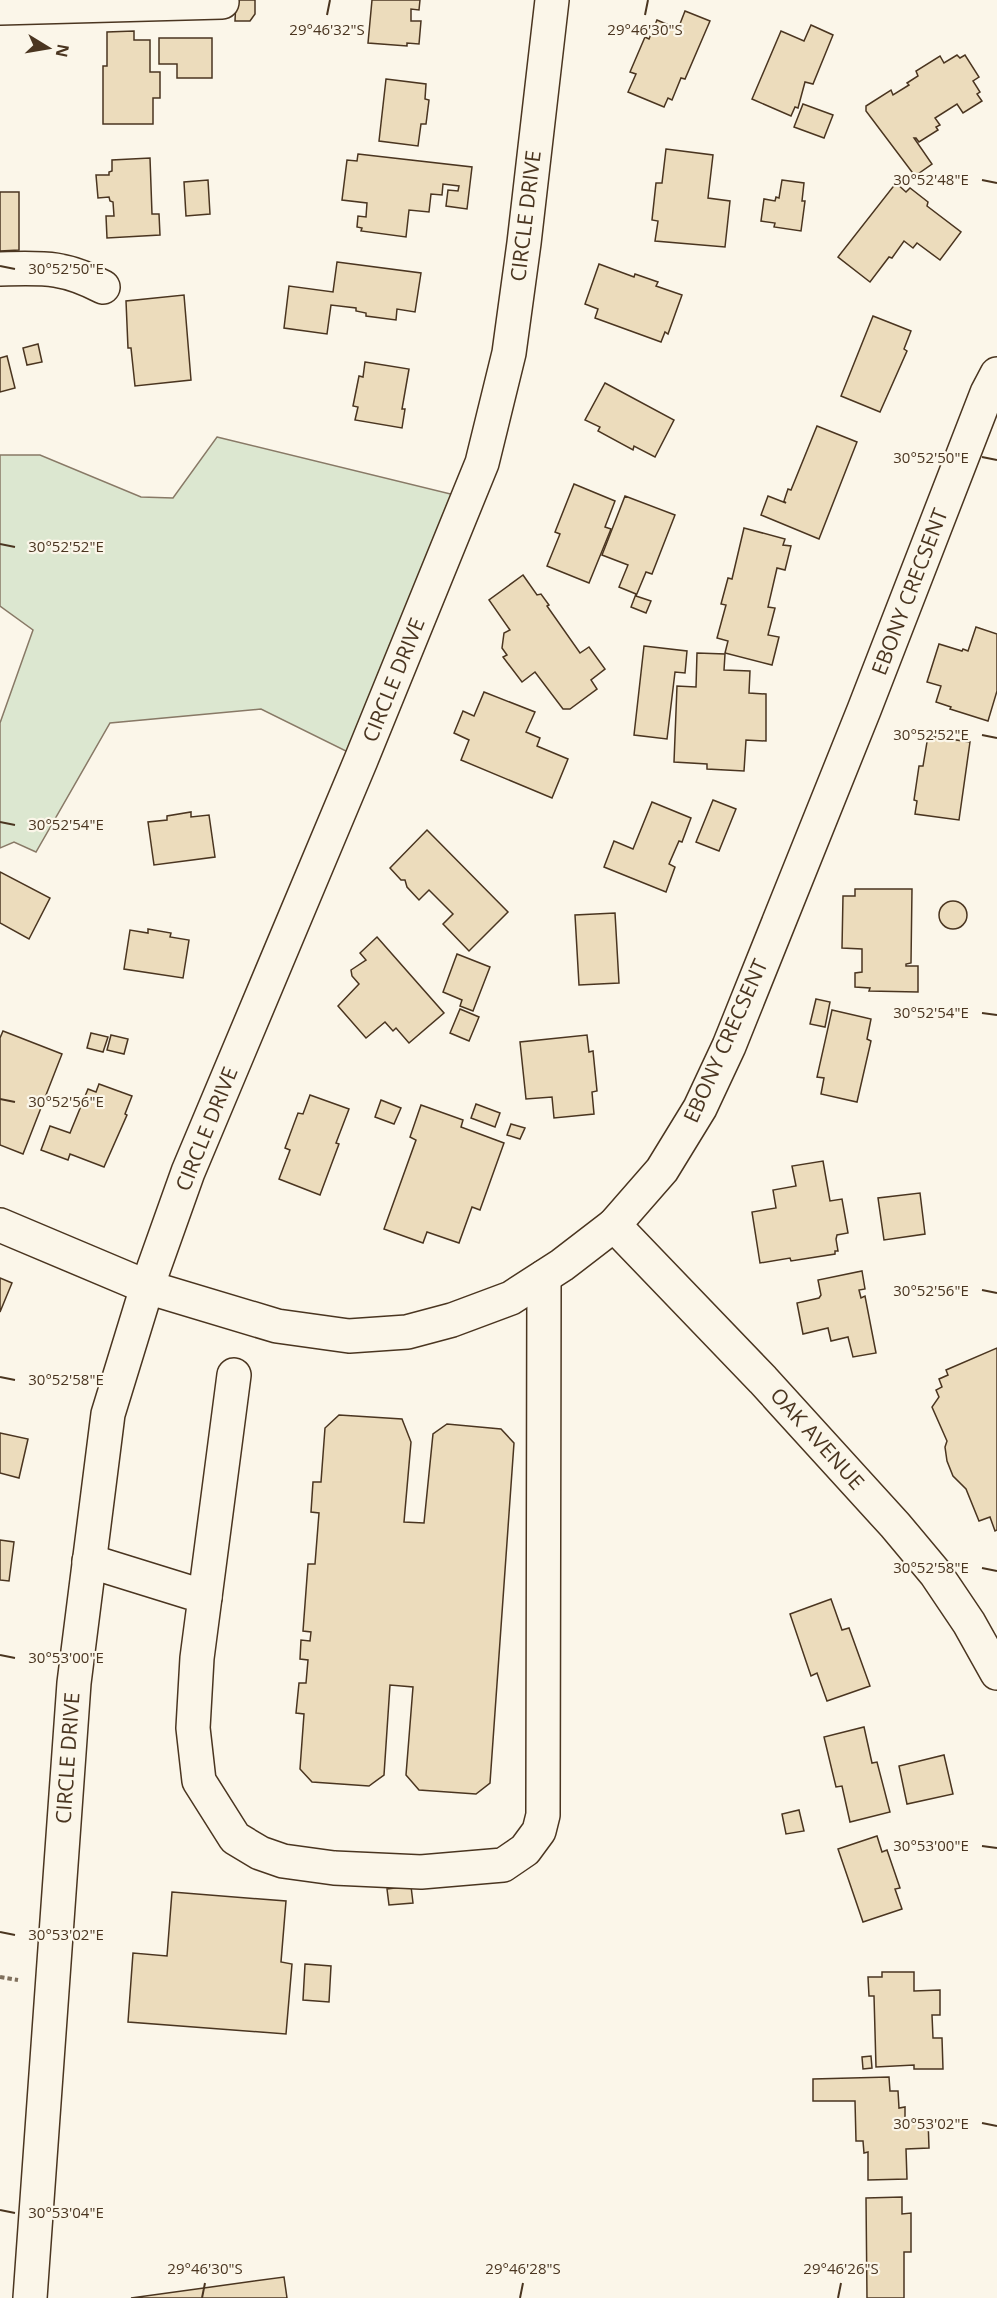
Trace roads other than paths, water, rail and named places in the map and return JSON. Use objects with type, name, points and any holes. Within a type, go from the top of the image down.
[{"type":"street","name":"CIRCLE DRIVE","points":[[30,2298],[74,1683],[108,1414],[147,1287],[188,1172],[361,760],[482,463],[509,353],[552,0]]},
{"type":"street","points":[[0,8],[222,2]]},
{"type":"street","points":[[0,269],[60,269],[80,275],[103,287]]},
{"type":"street","name":"EBONY CRECSENT","points":[[0,1225],[147,1287],[277,1326],[349,1336],[407,1332],[452,1320],[511,1298],[562,1266],[614,1225],[662,1170],[700,1108],[729,1046],[864,710],[987,393],[997,374]]},
{"type":"street","name":"OAK AVENUE","points":[[614,1225],[763,1380],[895,1525],[936,1574],[969,1623],[997,1673]]},
{"type":"street","points":[[234,1375],[197,1658],[193,1728],[199,1780],[236,1838],[260,1853],[282,1861],[334,1868],[421,1872],[503,1865],[525,1850],[539,1831],[543,1815],[544,1277]]},
{"type":"street","points":[[89,1561],[205,1597]]}]
